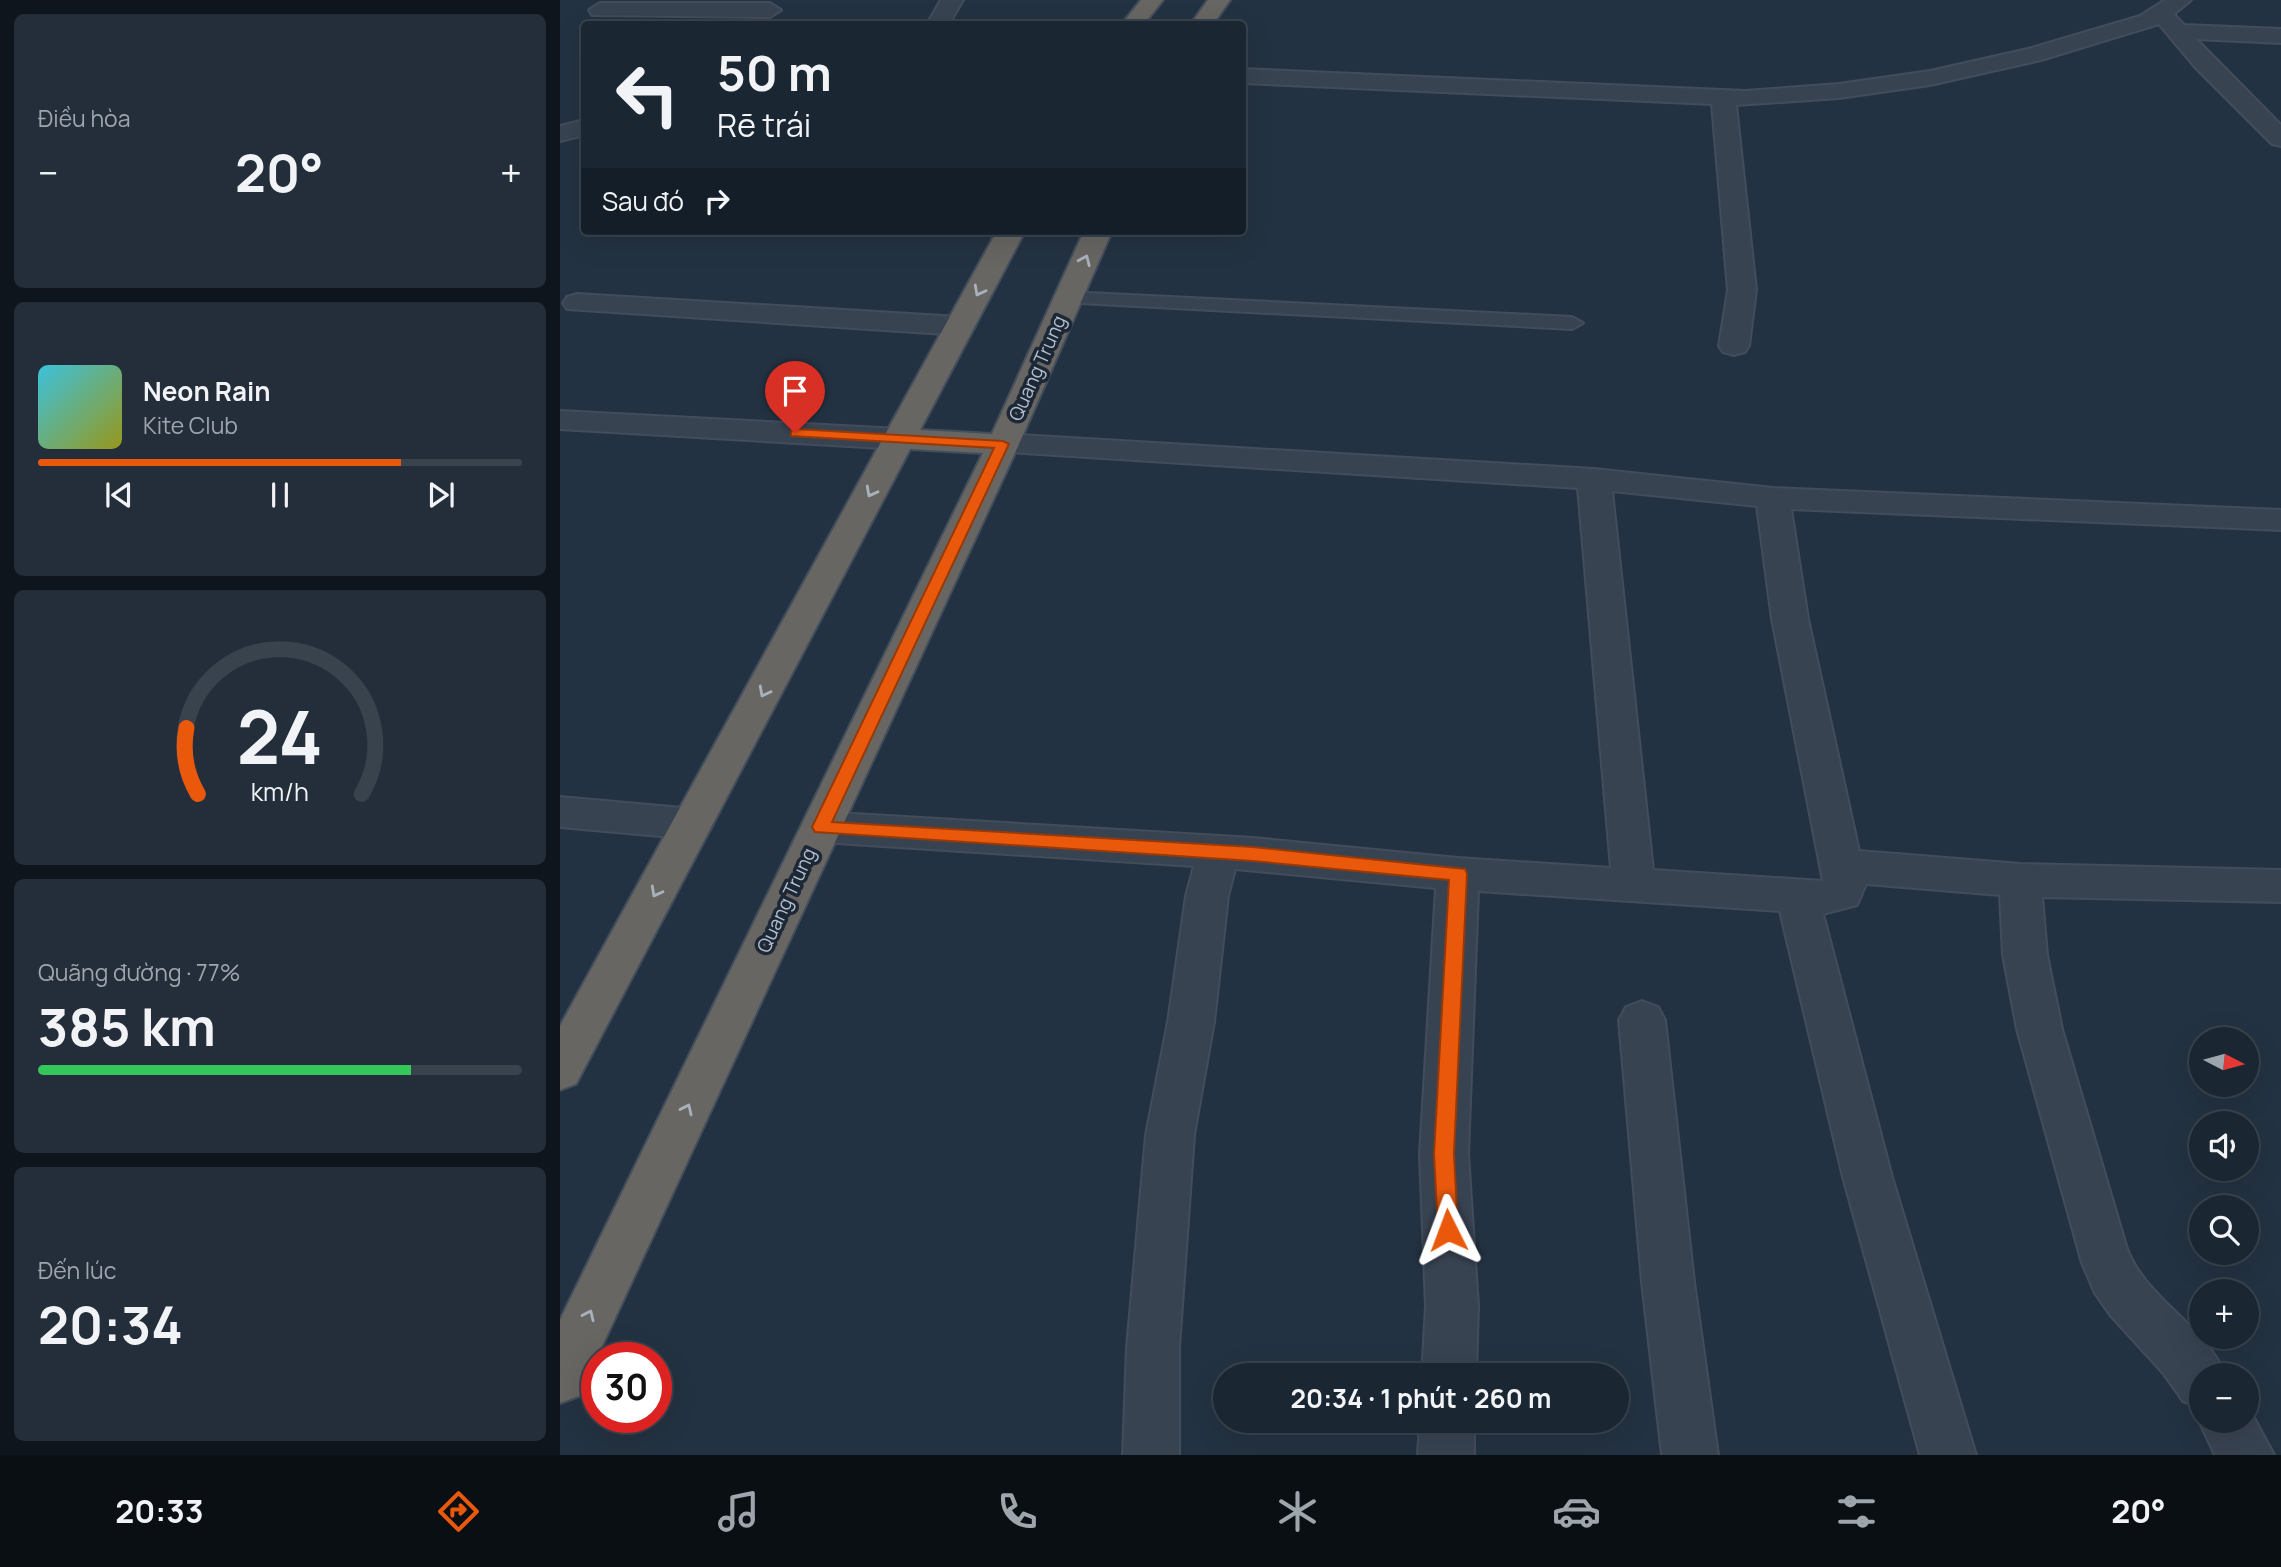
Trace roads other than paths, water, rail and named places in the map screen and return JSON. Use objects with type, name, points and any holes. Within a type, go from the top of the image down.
[{"type":"highway","points":[[1135,21],[1152,0]]},
{"type":"highway","points":[[1204,21],[1219,0]]},
{"type":"highway","points":[[560,1070],[1009,235]]},
{"type":"highway","name":"Quang Trung","points":[[560,1377],[1003,444],[1096,235]]},
{"type":"highway","points":[[900,439],[1003,444]]},
{"type":"street","points":[[940,21],[952,0]]},
{"type":"street","points":[[1246,76],[1745,98],[1839,91],[1930,78],[2033,55],[2148,21],[2171,6],[2178,31],[2203,62],[2281,139]]},
{"type":"street","points":[[600,10],[770,11]]},
{"type":"street","points":[[2178,31],[2281,36]]},
{"type":"street","points":[[1723,96],[1742,290],[1734,346]]},
{"type":"street","points":[[560,134],[581,128]]},
{"type":"street","points":[[577,303],[960,326]]},
{"type":"street","points":[[560,420],[900,439]]},
{"type":"street","points":[[1003,444],[1594,479],[1773,498],[2281,520]]},
{"type":"street","points":[[1594,479],[1634,887]]},
{"type":"street","points":[[821,827],[1219,852],[1458,874],[1829,898],[1842,893],[1845,886],[1790,619],[1773,498]]},
{"type":"street","points":[[560,812],[693,824]]},
{"type":"street","points":[[1151,1455],[1153,1348],[1170,1135],[1191,1023],[1208,896],[1219,852]]},
{"type":"street","points":[[1841,866],[2021,880],[2281,886]]},
{"type":"street","points":[[1450,1363],[1452,1306],[1444,1154],[1458,874]]},
{"type":"street","points":[[2021,880],[2020,926],[2039,1028],[2094,1222],[2118,1284],[2190,1363]]},
{"type":"street","points":[[1798,897],[1832,1052],[1898,1290],[1948,1455]]},
{"type":"street","points":[[1642,1020],[1668,1282],[1690,1455]]},
{"type":"street","points":[[1446,1455],[1447,1433]]},
{"type":"street","points":[[2233,1433],[2245,1455]]},
{"type":"lane","points":[[1068,298],[1572,323]]}]
